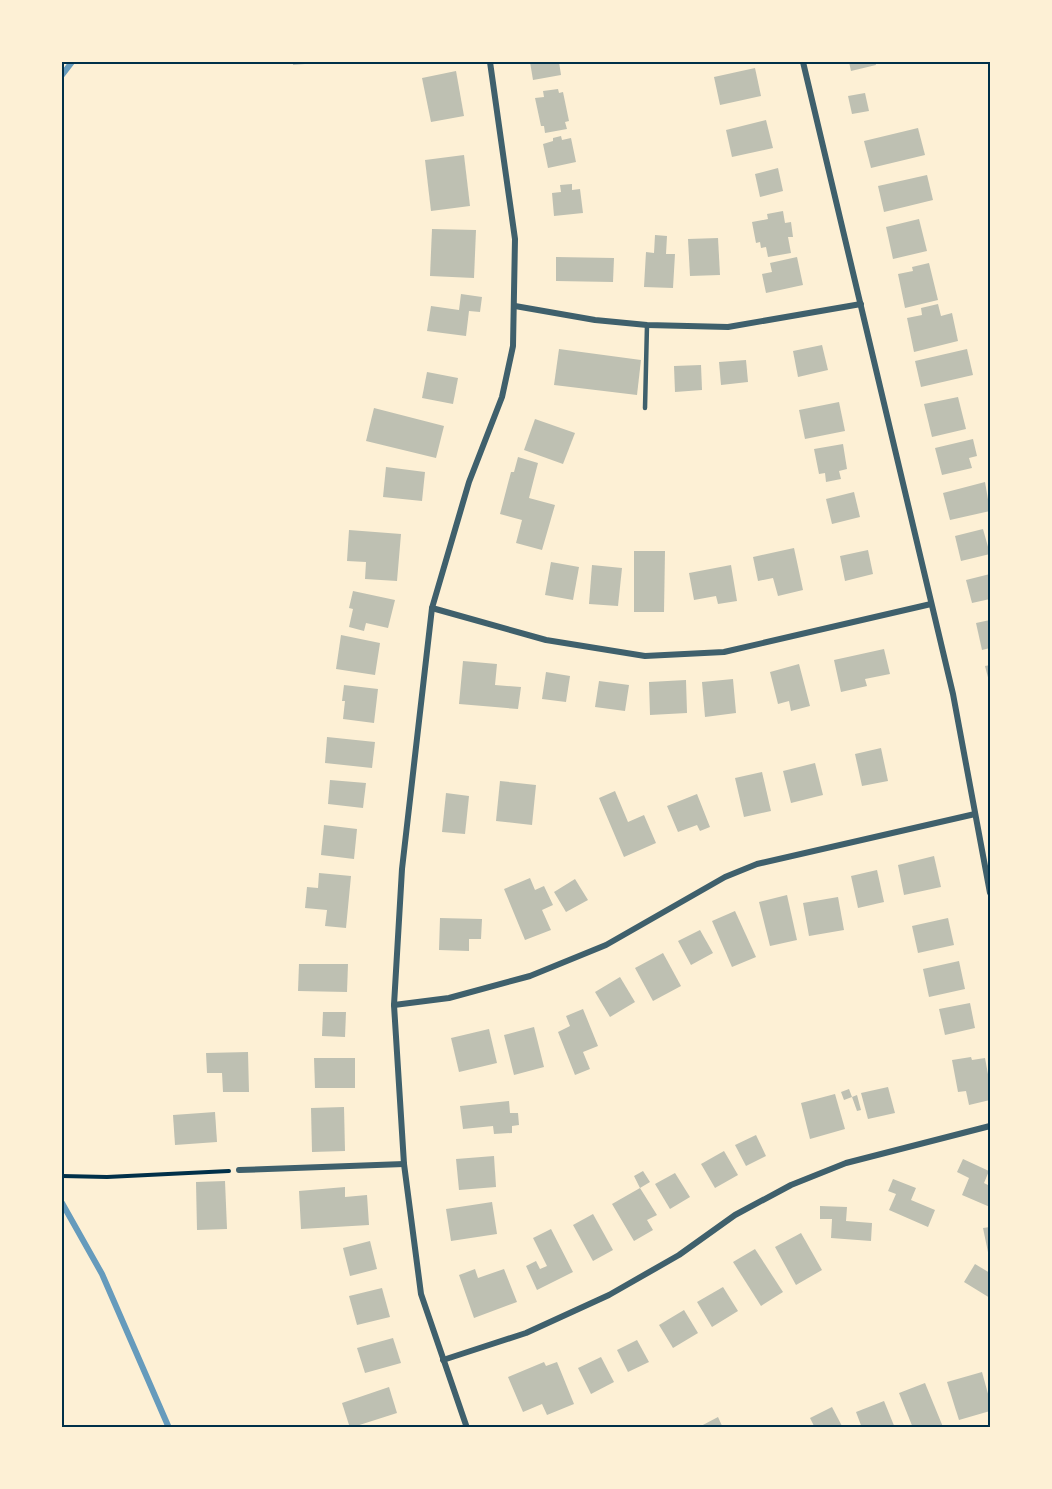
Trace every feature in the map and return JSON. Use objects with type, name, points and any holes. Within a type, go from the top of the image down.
[{"type":"street","points":[[467,1428],[421,1294],[404,1164],[394,1005],[402,869],[432,608],[469,483],[502,397],[513,346],[515,239],[490,62]]},
{"type":"street","points":[[803,62],[953,694],[990,893]]},
{"type":"street","points":[[515,306],[595,320],[647,325],[728,327],[861,304]]},
{"type":"street","points":[[432,608],[546,640],[645,656],[724,652],[930,604]]},
{"type":"street","points":[[394,1005],[449,998],[530,976],[606,945],[725,877],[757,864],[975,814]]},
{"type":"street","points":[[443,1360],[526,1333],[609,1295],[679,1255],[735,1215],[791,1185],[846,1163],[990,1126]]},
{"type":"street","points":[[239,1170],[404,1164]]},
{"type":"lane","points":[[645,408],[647,325]]},
{"type":"path","points":[[62,1176],[108,1177],[223,1171]]},
{"type":"building","points":[[293,62],[305,62],[305,64],[293,65]]},
{"type":"building","points":[[530,62],[559,62],[561,75],[533,80]]},
{"type":"building","points":[[849,62],[875,62],[876,65],[851,71]]},
{"type":"building","points":[[755,68],[761,96],[720,105],[714,77]]},
{"type":"building","points":[[456,71],[464,116],[431,122],[422,78]]},
{"type":"building","points":[[558,89],[559,93],[563,92],[569,121],[565,122],[567,129],[545,133],[544,126],[541,126],[535,98],[544,97],[543,91]]},
{"type":"building","points":[[865,93],[869,111],[852,114],[848,96]]},
{"type":"building","points":[[766,120],[773,148],[732,157],[726,130]]},
{"type":"building","points":[[918,128],[925,155],[871,168],[864,141]]},
{"type":"building","points":[[561,136],[562,140],[571,138],[576,162],[548,168],[543,144]]},
{"type":"building","points":[[464,155],[470,206],[431,211],[425,160]]},
{"type":"building","points":[[778,168],[783,191],[760,197],[755,174]]},
{"type":"building","points":[[927,175],[933,200],[884,212],[878,186]]},
{"type":"building","points":[[572,184],[572,190],[580,189],[583,213],[554,216],[552,193],[561,192],[560,185]]},
{"type":"building","points":[[783,211],[785,223],[791,222],[793,237],[788,237],[791,253],[768,257],[766,247],[761,248],[760,242],[756,243],[752,222],[768,219],[767,214]]},
{"type":"building","points":[[919,219],[927,251],[893,259],[886,227]]},
{"type":"building","points":[[432,229],[476,230],[474,278],[430,276]]},
{"type":"building","points":[[655,235],[667,236],[666,254],[675,254],[673,288],[644,287],[646,252],[654,253]]},
{"type":"building","points":[[718,238],[720,275],[690,276],[688,239]]},
{"type":"building","points":[[556,257],[614,258],[613,282],[556,281]]},
{"type":"building","points":[[797,257],[803,285],[766,293],[762,274],[772,272],[770,263]]},
{"type":"building","points":[[929,263],[938,300],[905,308],[898,274],[913,271],[912,267]]},
{"type":"building","points":[[461,294],[482,297],[480,312],[469,311],[466,336],[427,331],[431,306],[459,310]]},
{"type":"building","points":[[938,304],[941,316],[952,313],[958,341],[914,352],[907,318],[922,315],[921,308]]},
{"type":"building","points":[[822,345],[828,370],[798,377],[793,351]]},
{"type":"building","points":[[559,349],[641,360],[637,395],[554,385]]},
{"type":"building","points":[[967,349],[973,375],[921,387],[915,361]]},
{"type":"building","points":[[746,360],[748,382],[721,385],[719,362]]},
{"type":"building","points":[[701,365],[702,390],[675,392],[674,366]]},
{"type":"building","points":[[427,372],[458,378],[453,404],[422,398]]},
{"type":"building","points":[[958,397],[966,429],[932,437],[924,404]]},
{"type":"building","points":[[839,402],[845,431],[805,439],[799,410]]},
{"type":"building","points":[[374,408],[444,426],[436,458],[366,441]]},
{"type":"building","points":[[535,419],[575,433],[563,464],[524,450]]},
{"type":"building","points":[[973,439],[977,456],[969,458],[972,468],[942,475],[935,448]]},
{"type":"building","points":[[843,444],[847,469],[839,471],[841,479],[826,482],[825,473],[819,474],[814,449]]},
{"type":"building","points":[[518,457],[538,463],[529,498],[555,505],[542,550],[516,543],[522,520],[500,514],[511,472],[514,472]]},
{"type":"building","points":[[386,467],[425,472],[422,501],[383,497]]},
{"type":"building","points":[[985,482],[990,511],[950,520],[943,493]]},
{"type":"building","points":[[854,492],[860,517],[832,524],[826,499]]},
{"type":"building","points":[[983,529],[990,554],[961,561],[955,536]]},
{"type":"building","points":[[349,530],[401,534],[397,581],[365,579],[366,562],[347,561]]},
{"type":"building","points":[[794,548],[803,590],[778,596],[773,578],[758,581],[753,557]]},
{"type":"building","points":[[868,550],[873,574],[845,581],[840,556]]},
{"type":"building","points":[[634,551],[665,551],[664,612],[634,612]]},
{"type":"building","points":[[551,562],[579,567],[573,600],[545,595]]},
{"type":"building","points":[[592,565],[622,568],[618,606],[589,604]]},
{"type":"building","points":[[731,565],[737,601],[718,604],[716,596],[694,600],[689,573]]},
{"type":"building","points":[[990,574],[990,599],[972,603],[966,580]]},
{"type":"building","points":[[353,591],[395,600],[388,628],[366,623],[364,631],[349,627],[353,609],[349,608]]},
{"type":"building","points":[[990,620],[990,648],[982,650],[976,623]]},
{"type":"building","points":[[341,635],[380,643],[375,675],[336,669]]},
{"type":"building","points":[[884,649],[890,674],[865,679],[867,686],[841,692],[834,660]]},
{"type":"building","points":[[463,661],[497,664],[495,685],[521,687],[518,709],[459,704]]},
{"type":"building","points":[[799,664],[810,706],[791,711],[789,701],[778,704],[770,672]]},
{"type":"building","points":[[990,665],[990,685],[985,666]]},
{"type":"building","points":[[546,672],[570,676],[566,702],[542,699]]},
{"type":"building","points":[[733,679],[736,713],[705,717],[702,682]]},
{"type":"building","points":[[686,680],[687,713],[650,715],[649,682]]},
{"type":"building","points":[[599,681],[629,685],[625,711],[595,707]]},
{"type":"building","points":[[344,685],[378,689],[374,723],[343,719]]},
{"type":"building","points":[[327,737],[375,742],[372,768],[325,763]]},
{"type":"building","points":[[881,748],[888,781],[862,786],[855,754]]},
{"type":"building","points":[[815,763],[823,795],[791,803],[783,771]]},
{"type":"building","points":[[762,772],[771,811],[744,817],[735,778]]},
{"type":"building","points":[[330,780],[366,783],[363,808],[328,804]]},
{"type":"building","points":[[500,781],[536,785],[532,825],[496,821]]},
{"type":"building","points":[[615,791],[628,822],[644,815],[656,843],[624,857],[599,798]]},
{"type":"building","points":[[446,793],[469,796],[465,834],[442,832]]},
{"type":"building","points":[[697,794],[710,827],[700,831],[697,825],[678,832],[667,806]]},
{"type":"building","points":[[324,825],[357,829],[354,859],[321,855]]},
{"type":"building","points":[[934,856],[941,887],[904,895],[898,865]]},
{"type":"building","points":[[877,870],[884,902],[858,908],[851,876]]},
{"type":"building","points":[[319,873],[351,876],[346,928],[325,926],[327,910],[305,908],[307,887],[318,888]]},
{"type":"building","points":[[530,878],[535,890],[544,886],[553,905],[542,910],[551,930],[525,940],[504,889]]},
{"type":"building","points":[[575,879],[588,900],[566,912],[554,892]]},
{"type":"building","points":[[787,895],[797,940],[770,946],[759,902]]},
{"type":"building","points":[[838,897],[844,930],[809,936],[803,903]]},
{"type":"building","points":[[735,911],[756,957],[732,967],[712,921]]},
{"type":"building","points":[[440,918],[482,919],[481,939],[469,939],[469,951],[439,950]]},
{"type":"building","points":[[948,918],[954,945],[918,953],[912,926]]},
{"type":"building","points":[[700,930],[713,953],[691,965],[678,941]]},
{"type":"building","points":[[663,953],[681,986],[653,1001],[635,968]]},
{"type":"building","points":[[959,961],[965,989],[929,997],[923,969]]},
{"type":"building","points":[[299,964],[348,964],[347,992],[298,991]]},
{"type":"building","points":[[620,977],[635,1002],[610,1017],[595,992]]},
{"type":"building","points":[[970,1003],[975,1028],[945,1035],[939,1009]]},
{"type":"building","points":[[583,1009],[598,1046],[583,1052],[590,1069],[575,1075],[558,1032],[570,1026],[566,1016]]},
{"type":"building","points":[[323,1012],[346,1012],[345,1037],[322,1036]]},
{"type":"building","points":[[534,1027],[544,1067],[514,1075],[504,1035]]},
{"type":"building","points":[[489,1029],[497,1063],[459,1072],[451,1038]]},
{"type":"building","points":[[248,1052],[249,1092],[223,1092],[222,1073],[207,1073],[206,1053]]},
{"type":"building","points":[[971,1057],[972,1060],[985,1058],[990,1100],[969,1105],[966,1091],[958,1092],[952,1060]]},
{"type":"building","points":[[314,1058],[355,1058],[355,1088],[315,1088]]},
{"type":"building","points":[[888,1087],[895,1113],[868,1119],[861,1093]]},
{"type":"building","points":[[849,1089],[852,1097],[844,1100],[841,1092]]},
{"type":"building","points":[[835,1094],[845,1129],[810,1139],[801,1103]]},
{"type":"building","points":[[857,1095],[861,1110],[857,1111],[852,1097]]},
{"type":"building","points":[[509,1101],[510,1113],[518,1113],[519,1125],[512,1126],[512,1133],[494,1134],[493,1126],[463,1129],[460,1106]]},
{"type":"building","points":[[344,1107],[345,1151],[312,1152],[311,1108]]},
{"type":"building","points":[[215,1112],[217,1142],[175,1145],[173,1115]]},
{"type":"building","points":[[756,1135],[766,1156],[746,1166],[735,1145]]},
{"type":"building","points":[[724,1151],[738,1175],[715,1188],[701,1164]]},
{"type":"building","points":[[494,1156],[496,1187],[459,1190],[456,1159]]},
{"type":"building","points":[[963,1159],[989,1171],[984,1183],[990,1186],[990,1207],[962,1195],[969,1178],[957,1172]]},
{"type":"building","points":[[643,1171],[650,1182],[640,1188],[634,1176]]},
{"type":"building","points":[[675,1173],[690,1197],[670,1209],[655,1184]]},
{"type":"building","points":[[893,1179],[916,1188],[911,1200],[935,1210],[928,1227],[889,1210],[896,1194],[888,1191]]},
{"type":"building","points":[[225,1181],[227,1229],[197,1230],[196,1182]]},
{"type":"building","points":[[345,1187],[345,1197],[367,1195],[369,1225],[301,1229],[299,1191]]},
{"type":"building","points":[[640,1188],[657,1215],[647,1220],[653,1230],[634,1241],[612,1204]]},
{"type":"building","points":[[492,1202],[497,1234],[451,1241],[446,1209]]},
{"type":"building","points":[[820,1206],[847,1207],[846,1221],[872,1223],[871,1241],[831,1238],[832,1219],[820,1219]]},
{"type":"building","points":[[593,1214],[613,1250],[593,1261],[573,1225]]},
{"type":"building","points":[[990,1227],[990,1257],[989,1257],[983,1228]]},
{"type":"building","points":[[551,1229],[573,1272],[537,1290],[526,1266],[536,1261],[540,1269],[547,1266],[533,1238]]},
{"type":"building","points":[[801,1233],[822,1270],[796,1285],[775,1247]]},
{"type":"building","points":[[370,1241],[377,1269],[350,1276],[343,1248]]},
{"type":"building","points":[[755,1249],[783,1292],[761,1306],[733,1262]]},
{"type":"building","points":[[975,1264],[990,1273],[990,1298],[964,1282]]},
{"type":"building","points":[[475,1269],[478,1278],[504,1269],[517,1302],[474,1318],[459,1275]]},
{"type":"building","points":[[723,1287],[738,1311],[712,1327],[697,1302]]},
{"type":"building","points":[[382,1288],[390,1317],[357,1325],[349,1296]]},
{"type":"building","points":[[684,1310],[698,1333],[673,1348],[659,1325]]},
{"type":"building","points":[[393,1338],[401,1363],[365,1373],[357,1348]]},
{"type":"building","points":[[637,1340],[649,1362],[628,1372],[617,1350]]},
{"type":"building","points":[[601,1357],[614,1382],[591,1394],[578,1368]]},
{"type":"building","points":[[544,1362],[546,1366],[557,1362],[574,1404],[547,1415],[542,1404],[523,1412],[508,1377]]},
{"type":"building","points":[[982,1372],[990,1401],[990,1411],[959,1420],[947,1382]]},
{"type":"building","points":[[925,1383],[943,1427],[941,1428],[913,1428],[899,1393]]},
{"type":"building","points":[[389,1387],[397,1413],[350,1428],[342,1403]]},
{"type":"building","points":[[884,1401],[895,1428],[862,1428],[856,1412]]},
{"type":"building","points":[[832,1407],[843,1428],[815,1428],[810,1418]]},
{"type":"building","points":[[718,1417],[723,1428],[702,1428],[701,1426]]},
{"type":"waterway","points":[[62,75],[72,62]]},
{"type":"waterway","points":[[62,1203],[102,1274],[169,1428]]}]
